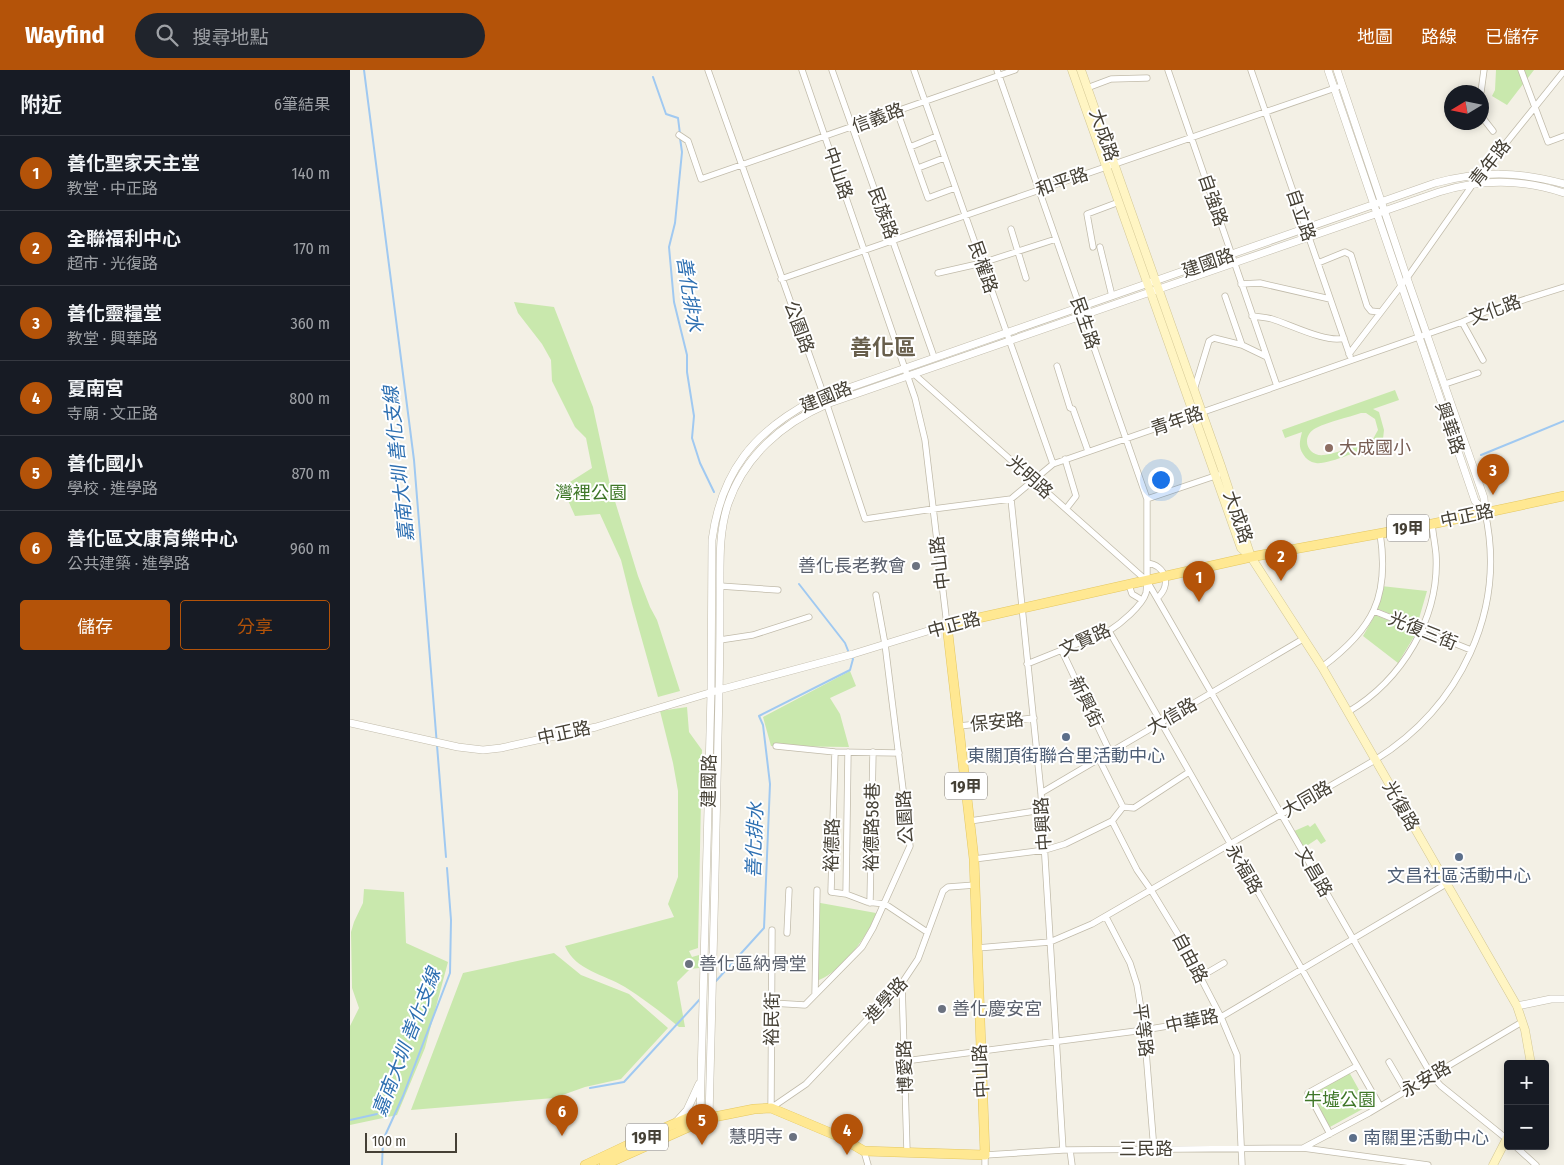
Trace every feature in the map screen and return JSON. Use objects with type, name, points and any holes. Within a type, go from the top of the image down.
[{"type":"main road","name":"大成路","points":[[1072,70],[1110,165],[1219,474],[1251,558]]},
{"type":"main road","name":"大成路","points":[[1081,70],[1088,88],[1119,202],[1152,282]]},
{"type":"main road","name":"大成路","points":[[1155,292],[1194,390],[1198,414]]},
{"type":"main road","name":"中正路","points":[[947,625],[1251,558],[1432,524],[1564,496]]},
{"type":"main road","name":"光復路","points":[[1251,558],[1322,668],[1516,1006],[1530,1051],[1531,1060]]},
{"type":"main road","name":"中山路","points":[[947,625],[974,859],[985,1155]]},
{"type":"main road","name":"19甲","points":[[585,1165],[659,1132],[674,1123],[754,1109],[771,1108],[840,1137],[864,1151]]},
{"type":"main road","name":"19甲","points":[[604,1165],[703,1118]]},
{"type":"main road","points":[[1493,1165],[1504,1145]]},
{"type":"main road","name":"三民路","points":[[864,1151],[985,1155]]},
{"type":"street","name":"公園路","points":[[708,70],[827,404],[865,519],[933,508]]},
{"type":"street","name":"中山路","points":[[802,70],[905,367],[911,375],[925,440],[947,625]]},
{"type":"street","name":"民族路","points":[[832,70],[934,357]]},
{"type":"street","name":"民權路","points":[[914,70],[1053,464]]},
{"type":"street","name":"信義路","points":[[679,135],[688,141],[701,179],[897,111],[998,73],[1015,70]]},
{"type":"street","name":"自強路","points":[[1168,70],[1277,386]]},
{"type":"street","name":"自立路","points":[[1251,70],[1350,357]]},
{"type":"street","name":"興華路","points":[[1328,70],[1402,284],[1445,384],[1484,498],[1485,512]]},
{"type":"street","name":"興華路","points":[[1337,70],[1407,278],[1423,336],[1475,501],[1485,512]]},
{"type":"street","points":[[1482,85],[1484,70]]},
{"type":"street","points":[[1521,70],[1548,142],[1564,136]]},
{"type":"street","name":"青年路","points":[[1350,357],[1380,312],[1407,278],[1473,184],[1564,71]]},
{"type":"street","name":"民生路","points":[[998,73],[1147,500],[1146,581]]},
{"type":"street","points":[[1088,88],[1111,79],[1147,78]]},
{"type":"street","name":"和平路","points":[[781,279],[1342,85]]},
{"type":"street","points":[[897,111],[928,198],[955,188]]},
{"type":"street","points":[[1489,126],[1493,131]]},
{"type":"street","points":[[910,147],[937,136]]},
{"type":"street","points":[[918,168],[944,158]]},
{"type":"street","name":"建國路","points":[[703,1118],[701,1079],[711,693],[712,540],[720,503],[747,451],[755,442],[782,418],[824,396],[1232,255],[1381,201],[1442,182],[1480,175],[1526,175],[1564,184]]},
{"type":"street","name":"建國路","points":[[703,1118],[712,989],[720,640],[720,542],[728,505],[749,464],[769,440],[795,421],[827,404],[1083,317],[1444,190],[1473,184],[1524,183],[1564,193]]},
{"type":"street","points":[[1092,247],[1087,214],[1119,202]]},
{"type":"street","points":[[1011,229],[1026,278]]},
{"type":"street","points":[[938,273],[982,263],[1056,239]]},
{"type":"street","points":[[1100,247],[1112,296]]},
{"type":"street","points":[[1318,263],[1345,252],[1351,255],[1367,306],[1371,311],[1380,312]]},
{"type":"street","points":[[1241,284],[1260,283],[1330,299]]},
{"type":"street","name":"文化路","points":[[1423,336],[1486,312],[1564,287]]},
{"type":"street","points":[[1225,296],[1242,345]]},
{"type":"street","points":[[1252,316],[1270,318],[1312,334],[1338,340],[1344,338]]},
{"type":"street","points":[[1462,322],[1483,360]]},
{"type":"street","name":"青年路","points":[[1011,499],[1053,464],[1065,459],[1277,386],[1350,357],[1423,336]]},
{"type":"street","points":[[1194,390],[1210,342],[1214,338],[1242,345],[1266,357]]},
{"type":"street","points":[[1057,366],[1070,408],[1073,409],[1088,451]]},
{"type":"street","points":[[1445,384],[1478,373]]},
{"type":"street","name":"光明路","points":[[911,375],[1146,581]]},
{"type":"street","points":[[1065,459],[1076,496],[1066,509]]},
{"type":"street","points":[[1147,500],[1219,474]]},
{"type":"street","points":[[933,508],[1011,499]]},
{"type":"street","name":"中興路","points":[[1011,499],[1041,793],[1056,1042],[1066,1150],[1072,1165]]},
{"type":"street","name":"大同路","points":[[977,948],[1050,942],[1106,917],[1375,760],[1403,740],[1433,712],[1457,680],[1471,650],[1484,612],[1489,583],[1490,546],[1485,512]]},
{"type":"street","points":[[1348,712],[1379,690],[1392,677],[1413,648],[1422,630],[1431,599],[1435,573],[1436,555],[1432,524]]},
{"type":"street","points":[[1322,668],[1354,641],[1363,631],[1374,611],[1384,568],[1380,533]]},
{"type":"street","points":[[1147,564],[1158,567],[1165,577],[1165,588],[1157,598]]},
{"type":"street","points":[[1129,585],[1132,594],[1142,600],[1146,593],[1146,581]]},
{"type":"street","name":"文昌路","points":[[1146,581],[1432,1076],[1441,1086],[1504,1137]]},
{"type":"street","points":[[720,586],[778,590]]},
{"type":"street","name":"公園路","points":[[772,1004],[805,1005],[862,947],[873,928],[910,846],[900,753],[885,644],[876,595]]},
{"type":"street","name":"文賢路","points":[[1028,664],[1109,631],[1120,624],[1142,600]]},
{"type":"street","name":"光復三街","points":[[1374,611],[1471,650]]},
{"type":"street","points":[[720,640],[753,635],[809,617]]},
{"type":"street","name":"中正路","points":[[350,723],[442,744],[483,750],[501,748],[596,727],[947,625]]},
{"type":"street","name":"永福路","points":[[1109,631],[1380,1106]]},
{"type":"street","name":"大信路","points":[[1041,793],[1303,639]]},
{"type":"street","name":"新興街","points":[[1062,651],[1110,752]]},
{"type":"street","name":"保安路","points":[[959,726],[1034,718]]},
{"type":"street","points":[[776,746],[835,752],[900,753]]},
{"type":"street","name":"裕德路","points":[[835,752],[830,892],[846,894],[870,903],[884,904],[927,932]]},
{"type":"street","points":[[846,894],[848,752]]},
{"type":"street","name":"裕德路58巷","points":[[870,903],[873,752]]},
{"type":"street","points":[[1099,759],[1123,807]]},
{"type":"street","points":[[1123,807],[1134,808],[1189,772]]},
{"type":"street","points":[[974,859],[1045,850],[1065,844],[1112,821],[1123,807]]},
{"type":"street","points":[[970,821],[1042,810]]},
{"type":"street","name":"自由路","points":[[1112,821],[1137,870],[1179,936],[1221,1017],[1237,1055],[1242,1165]]},
{"type":"street","name":"中華路","points":[[905,1061],[1144,1030],[1221,1017],[1446,884]]},
{"type":"street","name":"進學路","points":[[771,1108],[806,1084],[902,983],[918,959],[943,891],[948,887],[975,885]]},
{"type":"street","points":[[787,933],[789,890]]},
{"type":"street","points":[[816,994],[817,890]]},
{"type":"street","name":"平等路","points":[[1106,917],[1137,985],[1144,1030],[1154,1150]]},
{"type":"street","name":"裕民街","points":[[771,1108],[772,930]]},
{"type":"street","points":[[1200,977],[1224,964]]},
{"type":"street","name":"博愛路","points":[[902,983],[908,1151]]},
{"type":"street","points":[[1516,1006],[1551,998],[1564,999]]},
{"type":"street","name":"永安路","points":[[1303,1148],[1380,1106],[1522,1022]]},
{"type":"street","points":[[1389,1062],[1406,1090]]},
{"type":"street","points":[[1330,1134],[1308,1093],[1357,1066]]},
{"type":"street","points":[[674,1123],[687,1110],[701,1079]]},
{"type":"street","name":"三民路","points":[[985,1155],[1066,1150],[1303,1148],[1428,1165]]},
{"type":"street","points":[[1519,1150],[1536,1165]]},
{"type":"street","points":[[864,1151],[868,1165]]},
{"type":"street","name":"中山路","points":[[985,1155],[985,1165]]},
{"type":"green space","points":[[1496,70],[1534,70],[1507,105],[1492,96],[1495,90]]},
{"type":"green space","name":"灣裡公園","points":[[514,302],[554,307],[593,407],[610,485],[638,576],[657,620],[680,691],[658,697],[621,560],[600,514],[575,516],[562,487],[592,468],[586,438],[575,427],[552,381],[551,360],[542,344],[518,313]]},
{"type":"green space","points":[[1395,390],[1399,400],[1373,409],[1379,412],[1384,430],[1383,439],[1376,444],[1329,462],[1316,463],[1308,460],[1300,449],[1302,432],[1285,438],[1282,430]],"holes":[[[1366,413],[1375,419],[1378,430],[1373,439],[1324,455],[1313,453],[1310,449],[1307,441],[1308,436],[1316,428],[1333,421]]]},
{"type":"green space","points":[[1381,586],[1427,591],[1418,622],[1414,624],[1376,608]]},
{"type":"green space","points":[[1375,615],[1413,630],[1415,635],[1398,663],[1363,636]]},
{"type":"green space","points":[[850,671],[856,686],[830,698],[840,714],[849,747],[771,746],[763,717]]},
{"type":"green space","points":[[687,707],[689,732],[702,750],[698,948],[689,951],[692,957],[699,955],[699,968],[690,969],[677,982],[685,1027],[679,1027],[625,987],[583,967],[565,946],[674,917],[668,904],[678,877],[678,791],[660,711]]},
{"type":"green space","points":[[1315,823],[1326,841],[1321,844],[1317,839],[1302,849],[1292,832],[1308,825],[1310,827]]},
{"type":"green space","points":[[364,889],[404,892],[406,943],[448,962],[425,1048],[397,1115],[350,1125],[350,1026],[359,1008],[352,988],[351,932],[363,903]]},
{"type":"green space","points":[[815,902],[876,913],[861,941],[845,961],[837,969],[819,980],[817,979]]},
{"type":"green space","points":[[554,953],[581,975],[629,994],[668,1028],[621,1079],[585,1087],[554,1098],[411,1110],[463,973]]},
{"type":"green space","name":"牛墟公園","points":[[1349,1072],[1368,1106],[1330,1127],[1311,1093]]},
{"type":"waterway","name":"嘉南大圳 善化支線","points":[[364,70],[414,460],[446,857]]},
{"type":"waterway","name":"善化排水","points":[[653,77],[666,114],[678,118],[680,134]]},
{"type":"waterway","name":"善化排水","points":[[680,138],[682,152],[675,223],[669,247],[674,302],[687,355],[687,372],[694,416],[692,438],[700,463],[714,492]]},
{"type":"waterway","points":[[1481,455],[1564,421]]},
{"type":"waterway","name":"善化排水","points":[[799,584],[845,643],[849,653]]},
{"type":"waterway","name":"善化排水","points":[[716,981],[764,928],[770,784],[763,725],[759,716],[850,670],[852,657]]},
{"type":"waterway","name":"嘉南大圳 善化支線","points":[[382,1165],[383,1140],[403,1096],[450,973],[451,920],[447,868]]},
{"type":"waterway","name":"善化排水","points":[[590,1088],[624,1082],[701,998]]},
{"type":"waterway","name":"善化排水","points":[[350,1120],[377,1114]]},
{"type":"place","name":"大成國小","points":[[1329,448]]},
{"type":"place","name":"善化靈糧堂","points":[[1493,495]]},
{"type":"place","name":"善化長老教會","points":[[916,566]]},
{"type":"place","name":"全聯福利中心","points":[[1281,581]]},
{"type":"place","name":"善化聖家天主堂","points":[[1199,602]]},
{"type":"place","name":"東關頂街聯合里活動中心","points":[[1066,737]]},
{"type":"place","name":"文昌社區活動中心","points":[[1459,857]]},
{"type":"place","name":"善化區納骨堂","points":[[689,964]]},
{"type":"place","name":"善化慶安宮","points":[[942,1009]]},
{"type":"place","name":"善化區文康育樂中心","points":[[562,1136]]},
{"type":"place","name":"慧明寺","points":[[793,1137]]},
{"type":"place","name":"南關里活動中心","points":[[1353,1138]]},
{"type":"place","name":"善化國小","points":[[702,1145]]},
{"type":"place","name":"夏南宮","points":[[847,1155]]},
{"type":"district","name":"善化區","points":[[883,347]]}]
